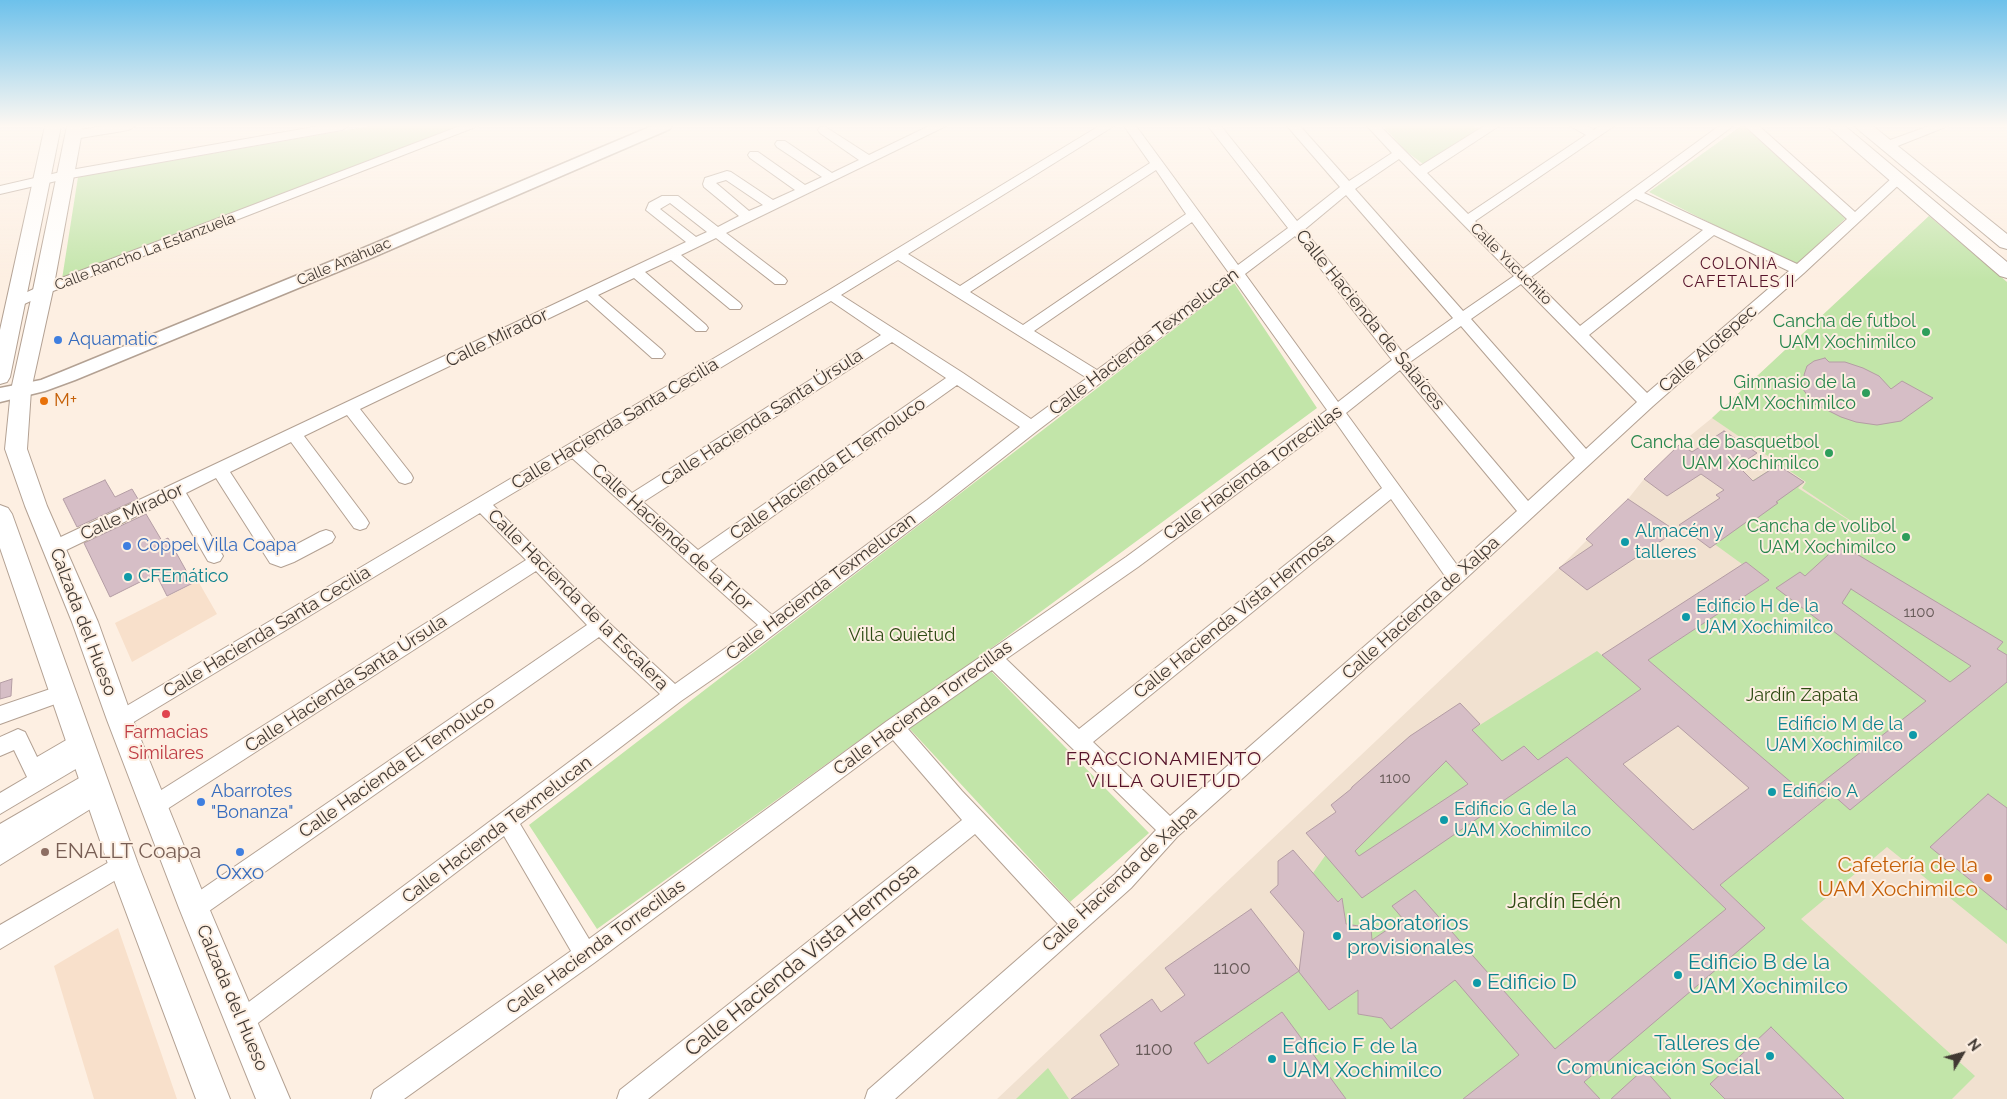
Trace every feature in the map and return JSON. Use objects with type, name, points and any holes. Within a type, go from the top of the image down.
[{"type":"main road","name":"Calzada del Hueso","points":[[49,177],[43,290],[11,392],[16,448],[36,506],[85,622],[120,720],[194,908],[273,1099]]},
{"type":"main road","name":"Calzada del Hueso","points":[[0,377],[15,303],[49,177]]},
{"type":"main road","points":[[1895,177],[2007,272]]},
{"type":"main road","points":[[1925,177],[2007,243]]},
{"type":"main road","points":[[2,525],[124,864],[212,1099]]},
{"type":"street","points":[[0,182],[38,177]]},
{"type":"street","points":[[0,190],[44,177]]},
{"type":"street","name":"Calle Rancho La Estanzuela","points":[[15,303],[43,290],[338,177]]},
{"type":"street","name":"Calle Anáhuac","points":[[11,392],[46,384],[68,376],[365,254],[545,177]]},
{"type":"street","points":[[721,177],[710,181],[709,184],[748,217]]},
{"type":"street","points":[[730,177],[773,206]]},
{"type":"street","points":[[785,177],[804,191]]},
{"type":"street","name":"Calle Hacienda Santa Cecilia","points":[[120,720],[831,295],[1024,177]]},
{"type":"street","points":[[960,292],[1137,177]]},
{"type":"street","points":[[1166,177],[1391,490],[1456,577]]},
{"type":"street","name":"Calle Hacienda de Salaíces","points":[[1255,177],[1401,361],[1528,512]]},
{"type":"street","points":[[1338,177],[1586,458]]},
{"type":"street","name":"Calle Hacienda Texmelucan","points":[[242,1021],[674,695],[933,504],[1097,377],[1364,177]]},
{"type":"street","name":"Calle Yucuchito","points":[[1424,177],[1646,402]]},
{"type":"street","points":[[1467,220],[1531,177]]},
{"type":"street","name":"Calle Hacienda Torrecillas","points":[[383,1099],[586,955],[894,728],[1132,562],[1336,412],[1401,361],[1523,276],[1659,177]]},
{"type":"street","points":[[1808,177],[1854,219]]},
{"type":"street","name":"Calle Mirador","points":[[54,548],[176,492],[831,178]]},
{"type":"street","name":"Calle Alotepec","points":[[1586,458],[1646,402],[1799,270],[1898,180]]},
{"type":"street","points":[[1636,194],[1799,270]]},
{"type":"street","points":[[695,242],[653,210],[654,206],[667,199],[673,199],[780,281]]},
{"type":"street","points":[[1023,332],[1193,215]]},
{"type":"street","points":[[1580,334],[1712,230]]},
{"type":"street","points":[[672,254],[735,306]]},
{"type":"street","points":[[898,254],[1097,377]]},
{"type":"street","points":[[636,272],[701,328]]},
{"type":"street","points":[[589,294],[657,354]]},
{"type":"street","points":[[831,295],[958,377],[1031,427]]},
{"type":"street","name":"Calle Hacienda Santa Úrsula","points":[[632,501],[892,335]]},
{"type":"street","name":"Calle Hacienda El Temoluco","points":[[698,560],[958,377]]},
{"type":"street","points":[[350,408],[406,478]]},
{"type":"street","points":[[294,435],[360,524]]},
{"type":"street","name":"Calle Hacienda de la Flor","points":[[572,449],[771,625]]},
{"type":"street","name":"Calle Hacienda de Xalpa","points":[[877,1099],[1123,880],[1170,830],[1456,577],[1586,458]]},
{"type":"street","points":[[220,470],[276,558],[281,560],[326,537]]},
{"type":"street","name":"Calle Hacienda Vista Hermosa","points":[[1078,742],[1391,490]]},
{"type":"street","points":[[176,492],[214,556]]},
{"type":"street","name":"Calle Hacienda de la Escalera","points":[[482,504],[600,626],[674,695]]},
{"type":"street","name":"Calle Hacienda Santa Úrsula","points":[[154,806],[537,562]]},
{"type":"street","name":"Calle Hacienda El Temoluco","points":[[194,908],[600,626]]},
{"type":"street","points":[[992,658],[1170,830]]},
{"type":"street","points":[[0,714],[62,693]]},
{"type":"street","points":[[894,728],[976,821],[1074,924]]},
{"type":"street","points":[[0,747],[18,738],[36,775]]},
{"type":"street","points":[[0,804],[36,775],[89,767]]},
{"type":"street","points":[[0,836],[89,767]]},
{"type":"street","points":[[0,855],[89,767]]},
{"type":"street","name":"Calle Hacienda Vista Hermosa","points":[[629,1099],[976,821]]},
{"type":"street","points":[[508,822],[586,955]]},
{"type":"street","points":[[0,938],[124,864]]},
{"type":"shaded area","points":[[1929,216],[2007,282],[2007,1099],[997,1099],[1559,568],[1680,444],[1712,418]]},
{"type":"shaded area","points":[[198,581],[217,614],[132,662],[115,623]]},
{"type":"shaded area","points":[[118,928],[177,1099],[94,1099],[54,966]]},
{"type":"green space","points":[[78,177],[329,177],[62,279]]},
{"type":"green space","points":[[1670,177],[1803,177],[1847,217],[1795,266],[1649,192]]},
{"type":"green space","points":[[1929,216],[2007,282],[2007,944],[1887,847],[1801,919],[1975,1076],[1952,1099],[1232,1099],[1184,1029],[1210,1032],[1299,971],[1300,964],[1309,968],[1314,974],[1306,981],[1329,1010],[1358,990],[1358,1014],[1382,1018],[1391,1028],[1443,989],[1392,927],[1372,940],[1371,928],[1346,924],[1344,909],[1313,873],[1325,856],[1446,761],[1487,746],[1472,730],[1597,651],[1625,675],[1643,664],[1659,677],[1557,748],[1726,909],[1736,900],[1720,885],[1818,806],[1648,660],[1769,580],[1746,562],[1742,564],[1684,522],[1778,465],[1804,482],[1798,488],[1878,539],[1802,488],[1806,482],[1712,418]],"holes":[[[1282,1012],[1290,1023],[1231,1065],[1224,1052]]]},
{"type":"green space","name":"Villa Quietud","points":[[1234,283],[1317,408],[978,658],[1149,833],[1070,902],[896,714],[597,929],[529,825]]},
{"type":"green space","points":[[1048,1068],[1069,1099],[1016,1099]]},
{"type":"building","name":"Gimnasio de la UAM Xochimilco","points":[[1825,358],[1829,362],[1845,362],[1863,368],[1879,376],[1891,389],[1902,381],[1933,398],[1901,421],[1877,425],[1856,422],[1841,417],[1813,403],[1800,385],[1807,384],[1804,375],[1807,366],[1814,361]]},
{"type":"building","points":[[1724,431],[1757,453],[1738,466],[1753,481],[1778,465],[1804,482],[1755,520],[1752,518],[1710,548],[1679,525],[1720,498],[1716,495],[1724,490],[1701,474],[1667,496],[1644,479],[1680,444],[1692,452]]},
{"type":"building","points":[[105,480],[115,497],[132,489],[138,499],[77,527],[63,499]]},
{"type":"building","name":"Almacén y talleres","points":[[1628,499],[1676,531],[1587,590],[1559,568],[1593,545],[1586,539]]},
{"type":"building","points":[[146,514],[162,541],[168,538],[193,583],[167,596],[156,574],[110,597],[84,543]]},
{"type":"building","points":[[1840,544],[2003,642],[1997,649],[2007,655],[2007,682],[1850,810],[1832,794],[1720,885],[1765,928],[1584,1082],[1600,1099],[1463,1099],[1519,1055],[1455,980],[1391,1029],[1382,1018],[1358,1014],[1358,990],[1329,1010],[1299,972],[1304,932],[1270,892],[1278,885],[1278,861],[1293,850],[1338,902],[1342,898],[1346,924],[1371,928],[1372,940],[1403,919],[1392,906],[1415,890],[1555,1049],[1726,909],[1567,757],[1362,898],[1306,833],[1336,812],[1331,805],[1410,736],[1460,703],[1480,724],[1472,730],[1502,761],[1524,746],[1538,760],[1641,689],[1602,655],[1746,562],[1769,580],[1648,660],[1806,795],[1926,701],[1776,588],[1800,572],[1805,576]],"holes":[[[1851,589],[1971,666],[1950,682],[1842,603]],[[1678,726],[1749,788],[1693,830],[1623,764]],[[1446,761],[1468,784],[1359,856],[1355,851]]]},
{"type":"building","points":[[12,679],[11,696],[0,699],[0,683]]},
{"type":"building","name":"Cafetería de la UAM Xochimilco","points":[[1988,794],[2007,808],[2007,910],[1930,847]]},
{"type":"building","points":[[1251,909],[1299,971],[1194,1043],[1208,1064],[1282,1012],[1346,1099],[1071,1099],[1119,1065],[1100,1035],[1152,999],[1161,1012],[1185,995],[1165,968]]},
{"type":"building","name":"Talleres de Comunicación Social","points":[[1771,1027],[1844,1099],[1725,1099],[1710,1084]]},
{"type":"building","points":[[1644,1069],[1671,1099],[1611,1099]]},
{"type":"place","name":"Cancha de futbol UAM Xochimilco","points":[[1926,332]]},
{"type":"place","name":"Aquamatic","points":[[58,340]]},
{"type":"place","name":"Gimnasio de la UAM Xochimilco","points":[[1866,393]]},
{"type":"place","name":"M+","points":[[44,401]]},
{"type":"place","name":"Cancha de basquetbol UAM Xochimilco","points":[[1829,453]]},
{"type":"place","name":"Cancha de volibol UAM Xochimilco","points":[[1906,537]]},
{"type":"place","name":"Almacén y talleres","points":[[1625,542]]},
{"type":"place","name":"Coppel Villa Coapa","points":[[127,546]]},
{"type":"place","name":"CFEmático","points":[[128,577]]},
{"type":"place","name":"Edificio H de la UAM Xochimilco","points":[[1686,617]]},
{"type":"place","name":"Farmacias Similares","points":[[166,714]]},
{"type":"place","name":"Edificio M de la UAM Xochimilco","points":[[1913,735]]},
{"type":"place","name":"Edificio A","points":[[1772,792]]},
{"type":"place","name":"Abarrotes \"Bonanza\"","points":[[201,802]]},
{"type":"place","name":"Edificio G de la UAM Xochimilco","points":[[1444,820]]},
{"type":"place","name":"ENALLT Coapa","points":[[45,852]]},
{"type":"place","name":"Oxxo","points":[[240,852]]},
{"type":"place","name":"Cafetería de la UAM Xochimilco","points":[[1988,878]]},
{"type":"place","name":"Laboratorios provisionales","points":[[1337,936]]},
{"type":"place","name":"Edificio B de la UAM Xochimilco","points":[[1678,975]]},
{"type":"place","name":"Edificio D","points":[[1477,983]]},
{"type":"place","name":"Talleres de Comunicación Social","points":[[1770,1056]]},
{"type":"place","name":"Edficio F de la UAM Xochimilco","points":[[1272,1059]]},
{"type":"district","name":"COLONIA CAFETALES II","points":[[1739,273]]},
{"type":"district","name":"FRACCIONAMIENTO VILLA QUIETUD","points":[[1164,770]]},
{"type":"park label","name":"Jardín Zapata","points":[[1802,696]]},
{"type":"park label","name":"Jardín Edén","points":[[1564,902]]}]
